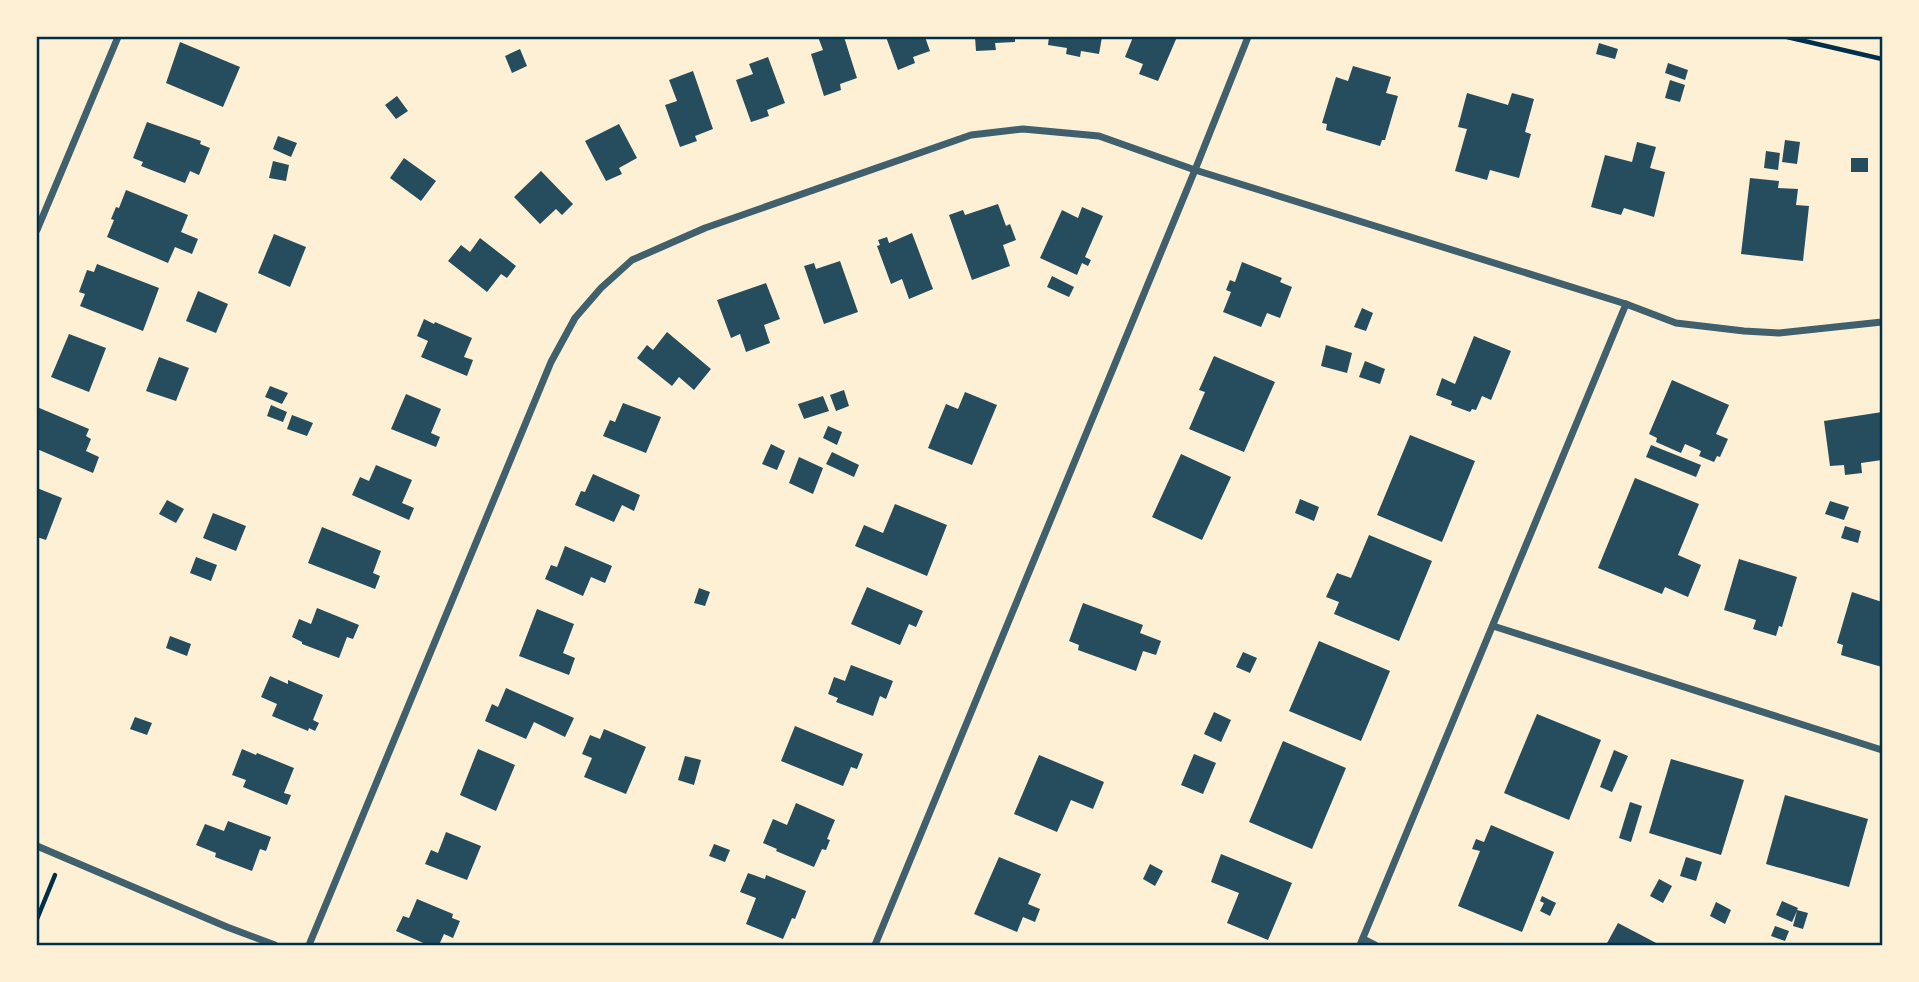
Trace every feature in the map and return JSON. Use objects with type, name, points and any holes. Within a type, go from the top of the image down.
[{"type":"street","points":[[37,230],[118,37]]},
{"type":"street","points":[[875,945],[1248,37]]},
{"type":"street","points":[[309,945],[551,362],[575,318],[601,288],[632,260],[705,228],[971,135],[1023,130],[1099,136],[1195,170],[1626,304],[1676,323],[1779,333],[1882,322]]},
{"type":"street","points":[[1376,945],[1362,942],[1626,304]]},
{"type":"street","points":[[1493,626],[1882,750]]},
{"type":"street","points":[[37,846],[275,945]]},
{"type":"path","points":[[1787,37],[1882,59]]},
{"type":"path","points":[[37,919],[62,856]]},
{"type":"building","points":[[818,37],[844,37],[857,78],[840,84],[841,90],[824,96],[811,54],[823,50]]},
{"type":"building","points":[[886,37],[925,37],[930,51],[913,57],[915,63],[898,70]]},
{"type":"building","points":[[975,37],[1015,37],[1015,42],[995,43],[996,50],[976,51]]},
{"type":"building","points":[[1049,37],[1102,37],[1099,54],[1081,51],[1080,57],[1066,54],[1067,48],[1048,45]]},
{"type":"building","points":[[1133,37],[1177,37],[1158,81],[1139,74],[1143,64],[1125,57]]},
{"type":"building","points":[[180,42],[240,67],[223,107],[166,83]]},
{"type":"building","points":[[1599,43],[1618,49],[1615,59],[1596,54]]},
{"type":"building","points":[[520,49],[527,66],[512,73],[505,56]]},
{"type":"building","points":[[768,57],[785,103],[767,110],[769,116],[751,122],[736,80],[753,74],[749,64]]},
{"type":"building","points":[[1668,63],[1688,70],[1685,80],[1665,73]]},
{"type":"building","points":[[1353,66],[1391,77],[1386,93],[1398,96],[1385,140],[1382,140],[1380,146],[1326,130],[1327,124],[1322,123],[1336,77],[1348,81]]},
{"type":"building","points":[[693,71],[713,129],[695,136],[697,141],[680,147],[665,105],[677,101],[669,80]]},
{"type":"building","points":[[1670,80],[1685,85],[1680,102],[1665,98]]},
{"type":"building","points":[[1467,93],[1508,105],[1512,93],[1534,99],[1525,132],[1531,134],[1519,178],[1490,170],[1487,180],[1455,171],[1467,129],[1458,127]]},
{"type":"building","points":[[397,96],[408,111],[396,119],[385,105]]},
{"type":"building","points":[[147,122],[201,141],[200,144],[210,148],[199,175],[190,171],[185,183],[141,166],[143,162],[133,158]]},
{"type":"building","points":[[619,124],[637,158],[619,168],[622,174],[606,181],[585,141]]},
{"type":"building","points":[[278,136],[297,143],[291,157],[273,149]]},
{"type":"building","points":[[1785,140],[1800,142],[1797,164],[1782,162]]},
{"type":"building","points":[[1637,142],[1656,147],[1650,168],[1665,172],[1654,217],[1624,208],[1621,215],[1591,207],[1605,155],[1632,162]]},
{"type":"building","points":[[1766,151],[1780,153],[1778,170],[1764,168]]},
{"type":"building","points":[[404,158],[436,181],[421,201],[390,178]]},
{"type":"building","points":[[1851,158],[1868,158],[1868,172],[1851,172]]},
{"type":"building","points":[[273,161],[289,165],[286,181],[269,178]]},
{"type":"building","points":[[541,171],[573,204],[562,215],[556,209],[540,224],[514,197]]},
{"type":"building","points":[[1750,178],[1779,181],[1778,188],[1798,189],[1796,205],[1809,206],[1803,261],[1741,254]]},
{"type":"building","points":[[126,190],[188,215],[181,232],[198,239],[192,254],[175,247],[168,263],[107,237],[114,220],[111,219]]},
{"type":"building","points":[[998,204],[1006,226],[1010,224],[1016,240],[1003,245],[1010,266],[972,280],[949,215],[963,210],[965,215]]},
{"type":"building","points":[[1082,207],[1103,216],[1085,257],[1091,260],[1088,266],[1082,263],[1077,275],[1040,258],[1062,210],[1078,218]]},
{"type":"building","points":[[912,233],[933,289],[909,299],[902,279],[891,284],[877,246],[880,245],[878,240],[887,237],[889,243]]},
{"type":"building","points":[[274,234],[306,247],[290,287],[258,273]]},
{"type":"building","points":[[480,238],[516,266],[507,278],[501,274],[487,292],[448,261],[461,245],[470,252]]},
{"type":"building","points":[[840,261],[858,312],[824,324],[804,266],[814,263],[816,269]]},
{"type":"building","points":[[1242,262],[1282,278],[1280,282],[1292,287],[1280,318],[1267,313],[1261,327],[1223,312],[1231,292],[1226,290],[1230,280],[1235,282]]},
{"type":"building","points":[[97,264],[159,288],[143,331],[80,306],[85,294],[79,292],[87,270],[94,272]]},
{"type":"building","points":[[1052,276],[1074,287],[1069,297],[1047,287]]},
{"type":"building","points":[[766,283],[780,319],[764,325],[770,343],[746,352],[740,334],[731,338],[717,300]]},
{"type":"building","points":[[198,291],[228,304],[216,333],[186,321]]},
{"type":"building","points":[[1362,308],[1373,313],[1366,331],[1354,327]]},
{"type":"building","points":[[424,319],[472,338],[464,357],[473,360],[467,376],[421,357],[428,341],[417,336]]},
{"type":"building","points":[[667,332],[711,369],[694,390],[679,377],[672,386],[637,358],[647,345],[653,350]]},
{"type":"building","points":[[69,334],[106,348],[89,392],[51,377]]},
{"type":"building","points":[[1474,336],[1511,351],[1491,400],[1482,396],[1476,410],[1472,409],[1470,412],[1451,405],[1452,401],[1436,395],[1442,378],[1455,384]]},
{"type":"building","points":[[1326,345],[1352,353],[1347,373],[1321,366]]},
{"type":"building","points":[[1214,356],[1275,382],[1244,452],[1189,429],[1205,392],[1199,390]]},
{"type":"building","points":[[159,357],[189,368],[176,401],[146,391]]},
{"type":"building","points":[[1365,361],[1385,369],[1380,384],[1359,377]]},
{"type":"building","points":[[1672,380],[1729,405],[1716,434],[1728,439],[1720,457],[1717,456],[1714,462],[1699,456],[1701,451],[1685,444],[1681,453],[1656,442],[1657,438],[1649,434]]},
{"type":"building","points":[[270,386],[288,393],[282,404],[265,397]]},
{"type":"building","points":[[844,390],[849,406],[836,411],[830,395]]},
{"type":"building","points":[[965,392],[997,405],[972,465],[928,448],[946,404],[958,409]]},
{"type":"building","points":[[406,394],[441,409],[431,433],[440,437],[436,447],[391,429]]},
{"type":"building","points":[[823,396],[829,411],[804,419],[798,404]]},
{"type":"building","points":[[623,403],[661,417],[646,453],[603,436],[610,420],[615,422]]},
{"type":"building","points":[[271,405],[287,412],[283,422],[267,416]]},
{"type":"building","points":[[37,407],[89,429],[86,436],[91,439],[86,451],[99,457],[93,473],[37,449]]},
{"type":"building","points":[[1882,412],[1882,460],[1861,463],[1862,473],[1845,475],[1844,465],[1830,466],[1824,421]]},
{"type":"building","points":[[292,415],[313,423],[307,436],[287,429]]},
{"type":"building","points":[[828,426],[842,432],[837,445],[823,438]]},
{"type":"building","points":[[1410,435],[1475,461],[1442,542],[1377,515]]},
{"type":"building","points":[[771,444],[785,451],[777,470],[762,464]]},
{"type":"building","points":[[1651,445],[1701,465],[1696,477],[1646,457]]},
{"type":"building","points":[[832,452],[859,465],[854,477],[826,464]]},
{"type":"building","points":[[1181,454],[1231,477],[1202,540],[1152,517]]},
{"type":"building","points":[[799,457],[823,468],[813,494],[789,483]]},
{"type":"building","points":[[376,465],[412,480],[402,503],[414,508],[409,520],[352,495],[360,477],[369,481]]},
{"type":"building","points":[[593,474],[640,495],[634,511],[622,505],[614,522],[575,505],[581,491],[585,492]]},
{"type":"building","points":[[1635,478],[1699,504],[1678,555],[1701,565],[1688,597],[1665,587],[1662,594],[1598,568]]},
{"type":"building","points":[[37,488],[62,498],[46,540],[37,537]]},
{"type":"building","points":[[1300,499],[1319,507],[1314,521],[1295,513]]},
{"type":"building","points":[[167,500],[184,509],[176,523],[159,514]]},
{"type":"building","points":[[1830,501],[1849,507],[1844,520],[1825,514]]},
{"type":"building","points":[[895,504],[947,525],[927,576],[855,546],[864,525],[883,533]]},
{"type":"building","points":[[213,513],[246,526],[236,551],[203,538]]},
{"type":"building","points":[[1845,526],[1861,531],[1858,543],[1841,538]]},
{"type":"building","points":[[322,527],[381,551],[373,573],[380,576],[375,589],[308,563]]},
{"type":"building","points":[[1369,535],[1432,561],[1399,641],[1334,614],[1339,602],[1326,597],[1337,573],[1351,578]]},
{"type":"building","points":[[565,546],[612,566],[605,583],[591,577],[583,596],[545,579],[551,565],[557,567]]},
{"type":"building","points":[[196,557],[217,565],[211,581],[190,573]]},
{"type":"building","points":[[1739,559],[1797,577],[1782,627],[1779,626],[1776,636],[1753,629],[1756,620],[1724,610]]},
{"type":"building","points":[[867,587],[923,611],[916,627],[909,624],[900,645],[851,624]]},
{"type":"building","points":[[699,588],[710,592],[705,606],[694,603]]},
{"type":"building","points":[[1852,592],[1882,602],[1882,667],[1841,655],[1843,645],[1837,643]]},
{"type":"building","points":[[1083,603],[1143,625],[1140,633],[1161,641],[1156,655],[1143,651],[1136,671],[1078,650],[1079,645],[1069,641]]},
{"type":"building","points":[[317,608],[359,625],[353,639],[347,637],[339,658],[302,644],[292,637],[299,619],[311,624]]},
{"type":"building","points":[[537,609],[574,624],[563,653],[575,658],[569,675],[519,656]]},
{"type":"building","points":[[170,636],[191,644],[187,656],[166,648]]},
{"type":"building","points":[[1319,641],[1390,671],[1361,741],[1289,711]]},
{"type":"building","points":[[1243,652],[1257,658],[1250,673],[1236,667]]},
{"type":"building","points":[[851,665],[893,681],[886,699],[880,696],[873,716],[836,702],[838,698],[828,694],[834,677],[845,681]]},
{"type":"building","points":[[270,676],[288,684],[288,680],[323,695],[313,720],[319,723],[315,731],[309,728],[308,731],[272,716],[277,704],[261,697]]},
{"type":"building","points":[[506,688],[574,718],[565,737],[534,722],[526,739],[485,721],[492,704],[498,707]]},
{"type":"building","points":[[1214,712],[1231,720],[1221,742],[1204,734]]},
{"type":"building","points":[[1537,714],[1601,740],[1569,820],[1504,793]]},
{"type":"building","points":[[135,717],[152,723],[147,735],[130,729]]},
{"type":"building","points":[[795,726],[863,754],[857,769],[851,767],[843,786],[781,761]]},
{"type":"building","points":[[604,729],[646,747],[626,794],[584,777],[592,758],[582,754],[590,735],[600,739]]},
{"type":"building","points":[[1283,741],[1346,768],[1312,849],[1249,822]]},
{"type":"building","points":[[242,749],[294,768],[284,793],[291,795],[287,805],[243,787],[246,780],[232,775]]},
{"type":"building","points":[[478,749],[515,765],[496,811],[460,795]]},
{"type":"building","points":[[1614,750],[1628,756],[1612,792],[1600,787]]},
{"type":"building","points":[[1194,754],[1216,763],[1203,794],[1181,785]]},
{"type":"building","points":[[1039,755],[1104,782],[1093,809],[1071,800],[1057,832],[1014,814]]},
{"type":"building","points":[[685,756],[701,760],[694,785],[678,780]]},
{"type":"building","points":[[1671,759],[1744,780],[1721,855],[1649,833]]},
{"type":"building","points":[[1785,795],[1868,819],[1849,887],[1766,864]]},
{"type":"building","points":[[1630,802],[1642,806],[1631,842],[1619,838]]},
{"type":"building","points":[[796,803],[835,820],[827,839],[830,840],[826,850],[822,849],[814,867],[763,843],[773,819],[787,825]]},
{"type":"building","points":[[228,821],[271,837],[266,851],[260,849],[252,871],[215,857],[216,853],[196,845],[205,824],[224,831]]},
{"type":"building","points":[[1491,825],[1554,852],[1522,932],[1458,906],[1480,851],[1472,849],[1476,839],[1484,842]]},
{"type":"building","points":[[446,832],[481,846],[467,880],[425,864],[431,850],[438,853]]},
{"type":"building","points":[[714,844],[730,850],[725,862],[709,856]]},
{"type":"building","points":[[1221,854],[1292,883],[1268,940],[1227,923],[1239,893],[1211,882]]},
{"type":"building","points":[[999,857],[1041,874],[1028,904],[1040,909],[1035,922],[1023,917],[1017,932],[974,914]]},
{"type":"building","points":[[1686,857],[1702,862],[1696,881],[1680,876]]},
{"type":"building","points":[[1150,864],[1163,871],[1155,886],[1143,879]]},
{"type":"building","points":[[748,873],[765,879],[766,875],[806,891],[795,919],[792,918],[783,939],[746,924],[756,898],[740,892]]},
{"type":"building","points":[[1659,879],[1672,886],[1663,903],[1650,896]]},
{"type":"building","points":[[1542,896],[1556,903],[1550,916],[1540,911],[1544,903],[1540,901]]},
{"type":"building","points":[[417,899],[453,914],[452,918],[460,921],[453,938],[444,934],[439,945],[428,945],[396,931],[403,916],[409,918]]},
{"type":"building","points":[[1782,901],[1808,913],[1803,929],[1793,926],[1797,911],[1792,922],[1776,915]]},
{"type":"building","points":[[1716,902],[1731,910],[1725,924],[1710,916]]},
{"type":"building","points":[[1618,923],[1660,945],[1606,945]]},
{"type":"building","points":[[1775,926],[1789,931],[1785,941],[1771,936]]}]
